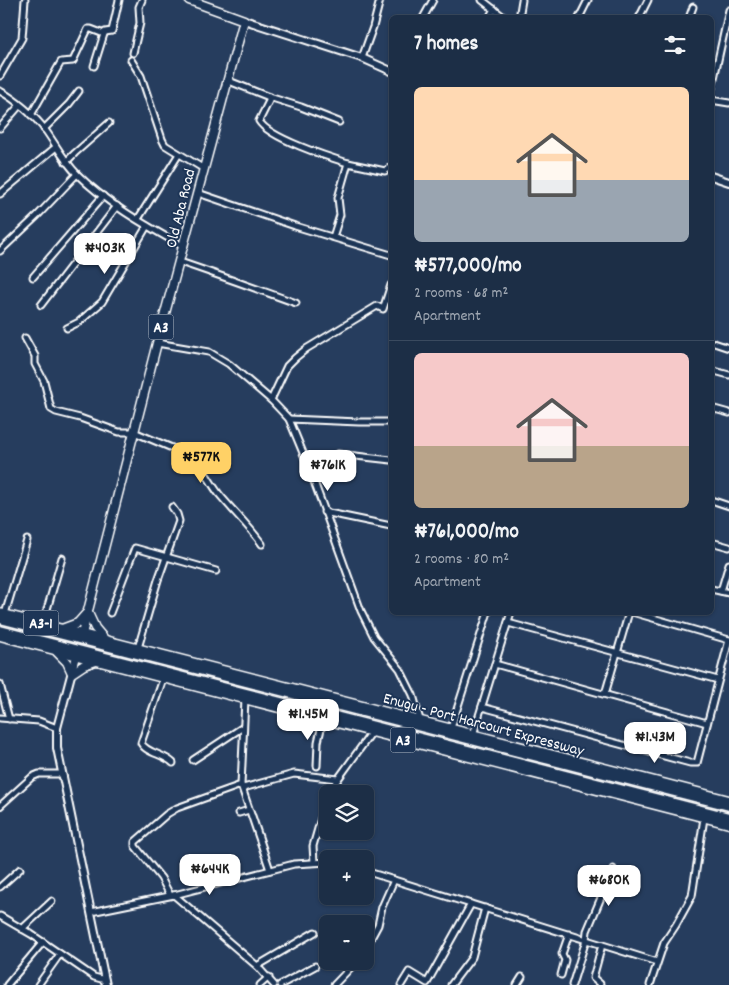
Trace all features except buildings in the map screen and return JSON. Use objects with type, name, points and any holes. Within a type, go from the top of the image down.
[{"type":"main road","points":[[193,1],[244,20]]},
{"type":"main road","name":"Old Aba Road","points":[[82,634],[157,343],[244,20]]},
{"type":"main road","points":[[62,629],[78,623],[88,613],[91,623],[106,640]]},
{"type":"main road","name":"Enugu - Port Harcourt Expressway","points":[[2,615],[43,623],[729,800]]},
{"type":"main road","name":"Enugu - Port Harcourt Expressway","points":[[2,615],[729,806]]},
{"type":"main road","name":"Enugu - Port Harcourt Expressway","points":[[0,630],[729,817]]},
{"type":"main road","name":"A3-1","points":[[0,636],[76,656]]},
{"type":"main road","points":[[56,651],[68,662],[72,673],[84,665],[96,661]]},
{"type":"main road","name":"A3","points":[[76,656],[729,824]]},
{"type":"main road","points":[[589,782],[592,771]]},
{"type":"street","points":[[0,76],[22,38],[25,0]]},
{"type":"street","points":[[31,114],[61,62],[73,61],[87,31],[91,29],[104,34],[105,32],[112,32],[119,0]]},
{"type":"street","points":[[134,52],[140,23],[139,8],[142,0]]},
{"type":"street","points":[[362,58],[380,0]]},
{"type":"street","points":[[425,15],[433,0]]},
{"type":"street","points":[[482,0],[502,15]]},
{"type":"street","points":[[520,12],[522,0]]},
{"type":"street","points":[[580,15],[588,0]]},
{"type":"street","points":[[640,15],[648,0]]},
{"type":"street","points":[[690,15],[693,7]]},
{"type":"street","points":[[490,15],[494,8]]},
{"type":"street","points":[[714,78],[729,10]]},
{"type":"street","points":[[244,20],[362,58],[389,70]]},
{"type":"street","points":[[94,66],[104,34]]},
{"type":"street","points":[[131,60],[140,76],[165,145],[204,169]]},
{"type":"street","points":[[229,81],[269,98],[301,107],[339,122]]},
{"type":"street","points":[[0,91],[31,114],[77,174],[117,206],[184,247]]},
{"type":"street","points":[[44,129],[79,91]]},
{"type":"street","points":[[269,98],[259,118],[262,126],[276,136],[314,152],[348,163],[385,171],[389,168]]},
{"type":"street","points":[[714,100],[729,103]]},
{"type":"street","points":[[0,128],[19,106]]},
{"type":"street","points":[[66,162],[109,123]]},
{"type":"street","points":[[0,194],[56,147]]},
{"type":"street","points":[[138,219],[178,154]]},
{"type":"street","points":[[332,237],[340,215],[338,198],[348,163]]},
{"type":"street","points":[[0,251],[77,174]]},
{"type":"street","points":[[714,177],[729,182]]},
{"type":"street","points":[[198,193],[389,254]]},
{"type":"street","points":[[34,277],[103,196]]},
{"type":"street","points":[[42,305],[117,206]]},
{"type":"street","points":[[67,328],[79,322],[102,302],[147,226]]},
{"type":"street","points":[[180,262],[223,276],[266,294],[296,303]]},
{"type":"street","points":[[270,400],[287,366],[295,358],[306,349],[377,306],[383,309],[389,291]]},
{"type":"street","points":[[25,338],[44,382],[51,409],[119,432],[134,432],[191,456],[198,462],[218,492],[242,518],[262,544]]},
{"type":"street","points":[[157,343],[210,352],[229,364],[289,419],[308,465],[361,611],[374,637],[400,669],[412,695],[420,720]]},
{"type":"street","points":[[714,343],[729,348]]},
{"type":"street","points":[[714,371],[729,375]]},
{"type":"street","points":[[714,409],[729,413]]},
{"type":"street","points":[[289,419],[389,422]]},
{"type":"street","points":[[308,465],[338,454],[389,460]]},
{"type":"street","points":[[714,501],[729,506]]},
{"type":"street","points":[[138,648],[152,599],[179,521],[172,507]]},
{"type":"street","points":[[324,512],[389,526]]},
{"type":"street","points":[[2,615],[27,540]]},
{"type":"street","points":[[714,543],[729,547]]},
{"type":"street","points":[[110,613],[135,548],[216,571]]},
{"type":"street","points":[[43,623],[62,558]]},
{"type":"street","points":[[721,591],[729,564]]},
{"type":"street","points":[[714,590],[729,593]]},
{"type":"street","points":[[451,728],[487,615]]},
{"type":"street","points":[[473,735],[510,615]]},
{"type":"street","points":[[605,694],[616,652],[629,615]]},
{"type":"street","points":[[482,707],[690,763],[697,763],[729,640],[641,615]]},
{"type":"street","points":[[508,623],[718,680]]},
{"type":"street","points":[[76,656],[57,728],[57,748],[106,982]]},
{"type":"street","points":[[495,664],[707,723]]},
{"type":"street","points":[[163,679],[141,743],[144,748],[164,756],[173,763]]},
{"type":"street","points":[[0,684],[9,718]]},
{"type":"street","points":[[245,699],[242,787],[270,870]]},
{"type":"street","points":[[0,718],[39,721],[57,728]]},
{"type":"street","points":[[317,766],[318,742],[323,720]]},
{"type":"street","points":[[194,760],[243,727]]},
{"type":"street","points":[[334,785],[372,732]]},
{"type":"street","points":[[1,802],[38,774],[61,774]]},
{"type":"street","points":[[274,985],[269,977],[172,895],[135,846],[135,842],[167,814],[177,808],[210,796],[294,774],[338,779]]},
{"type":"street","points":[[238,813],[251,813]]},
{"type":"street","points":[[650,985],[664,943],[692,896],[704,818]]},
{"type":"street","points":[[314,862],[313,846],[319,825]]},
{"type":"street","points":[[91,912],[172,895],[294,864],[319,862]]},
{"type":"street","points":[[0,887],[20,869]]},
{"type":"street","points":[[572,985],[587,931],[613,869]]},
{"type":"street","points":[[374,874],[657,962]]},
{"type":"street","points":[[374,932],[378,925],[382,907],[394,880]]},
{"type":"street","points":[[22,929],[52,901]]},
{"type":"street","points":[[401,985],[409,972],[427,983],[471,904]]},
{"type":"street","points":[[451,985],[472,957],[485,908]]},
{"type":"street","points":[[0,916],[43,942],[94,977],[106,982]]},
{"type":"street","points":[[256,966],[315,932]]},
{"type":"street","points":[[561,974],[565,960],[562,954],[569,934]]},
{"type":"street","points":[[6,985],[43,942]]},
{"type":"street","points":[[600,984],[593,978],[602,945]]},
{"type":"street","points":[[38,985],[60,954]]},
{"type":"street","points":[[280,985],[315,966]]},
{"type":"street","points":[[334,985],[348,970]]},
{"type":"street","points":[[260,985],[269,977]]},
{"type":"street","points":[[518,985],[522,977]]}]
